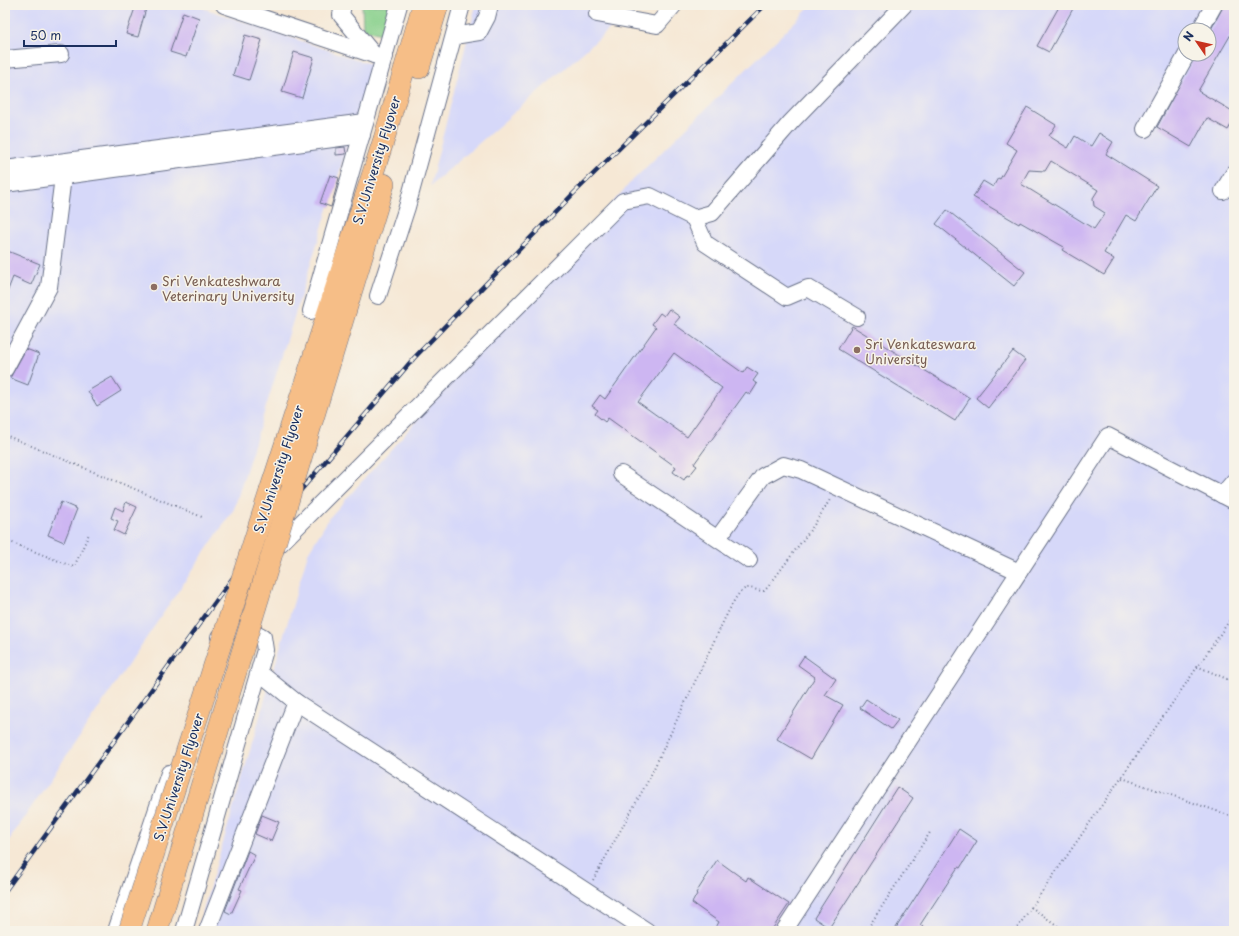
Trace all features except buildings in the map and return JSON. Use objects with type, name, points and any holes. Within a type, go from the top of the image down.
[{"type":"main road","name":"S.V.University Flyover","points":[[129,931],[384,139],[423,5]]},
{"type":"main road","name":"S.V.University Flyover","points":[[157,931],[438,5]]},
{"type":"street","points":[[343,5],[341,15],[379,56]]},
{"type":"street","points":[[312,311],[363,129],[379,56],[399,5]]},
{"type":"street","points":[[378,296],[407,207],[462,5]]},
{"type":"street","points":[[454,36],[479,32],[487,17],[490,5]]},
{"type":"street","points":[[596,14],[657,25],[674,5]]},
{"type":"street","points":[[694,218],[712,213],[791,122],[904,5]]},
{"type":"street","points":[[1204,22],[1214,5]]},
{"type":"street","points":[[230,6],[379,56]]},
{"type":"street","points":[[5,59],[61,54]]},
{"type":"street","points":[[1145,129],[1183,62]]},
{"type":"street","points":[[5,169],[363,129]]},
{"type":"street","points":[[5,184],[63,177],[363,129]]},
{"type":"street","points":[[1223,191],[1234,173]]},
{"type":"street","points":[[5,369],[49,287],[63,177]]},
{"type":"street","points":[[116,931],[197,690],[213,646],[223,631],[231,602],[241,584],[623,201],[650,196],[694,218],[705,243],[787,297],[808,288],[857,317]]},
{"type":"street","points":[[784,931],[1108,436],[1228,498],[1234,481]]},
{"type":"street","points":[[718,538],[763,476],[783,465],[801,470],[1019,572]]},
{"type":"street","points":[[621,474],[718,538],[748,560]]},
{"type":"street","points":[[184,931],[260,673],[265,650],[263,638],[255,632],[238,629],[223,631]]},
{"type":"street","points":[[260,673],[296,702],[647,931]]},
{"type":"street","points":[[207,931],[296,702]]},
{"type":"path","points":[[5,435],[202,517]]},
{"type":"path","points":[[586,891],[649,779],[725,618],[738,595],[743,590],[749,588],[764,591],[768,587],[814,524],[838,487]]},
{"type":"path","points":[[5,540],[74,567],[89,534]]},
{"type":"path","points":[[1015,931],[1234,614]]},
{"type":"path","points":[[1197,666],[1234,682]]},
{"type":"path","points":[[1122,778],[1234,817]]},
{"type":"path","points":[[866,931],[931,831]]},
{"type":"path","points":[[1031,907],[1065,931]]},
{"type":"shaded area","name":"Sri Venkateshwara Veterinary University","points":[[5,5],[194,5],[373,65],[234,509],[5,846]]},
{"type":"shaded area","points":[[476,5],[637,5],[430,186]]},
{"type":"shaded area","name":"Sri Venkateswara University","points":[[812,5],[1234,5],[1234,931],[197,931],[308,553],[330,517],[631,182]]},
{"type":"green space","points":[[362,5],[397,5],[388,36],[363,29]]},
{"type":"railway","points":[[5,891],[237,572],[300,491],[414,358],[572,195],[765,5]]},
{"type":"place","name":"Sri Venkateshwara Veterinary University","points":[[154,287]]},
{"type":"place","name":"Sri Venkateswara University","points":[[857,350]]}]
